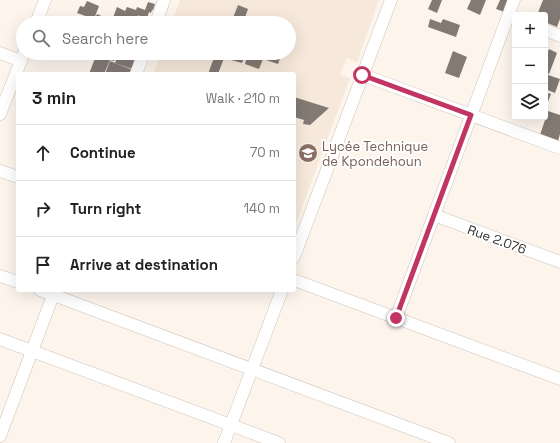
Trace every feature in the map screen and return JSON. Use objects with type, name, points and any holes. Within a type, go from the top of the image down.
[{"type":"street","points":[[38,16],[44,0]]},
{"type":"street","points":[[158,16],[164,0]]},
{"type":"street","points":[[296,252],[391,0]]},
{"type":"street","points":[[396,318],[471,115],[511,18],[514,0]]},
{"type":"street","points":[[548,31],[560,36]]},
{"type":"street","points":[[0,53],[16,56]]},
{"type":"street","points":[[16,72],[21,60]]},
{"type":"street","points":[[137,72],[141,60]]},
{"type":"street","points":[[0,114],[16,73]]},
{"type":"street","points":[[362,75],[560,148]]},
{"type":"street","points":[[0,171],[16,176]]},
{"type":"street","name":"Rue 2.076","points":[[434,215],[560,262]]},
{"type":"street","points":[[0,276],[16,281]]},
{"type":"street","points":[[296,281],[560,379]]},
{"type":"street","points":[[0,436],[54,292],[252,369],[449,443]]},
{"type":"street","points":[[224,443],[281,292]]},
{"type":"street","points":[[0,339],[279,443]]},
{"type":"shaded area","name":"Lycée Technique de Kpondehoun","points":[[180,0],[379,0],[357,62],[347,58],[340,74],[350,78],[296,224],[296,72],[154,72],[158,60],[296,60],[296,16],[174,16]]},
{"type":"building","points":[[432,0],[442,0],[437,13],[428,9]]},
{"type":"building","points":[[471,0],[486,0],[480,15],[467,9]]},
{"type":"building","points":[[500,0],[515,0],[512,15],[496,9]]},
{"type":"building","points":[[543,0],[560,0],[560,19],[557,27],[548,23],[548,12],[538,12]]},
{"type":"building","points":[[87,1],[99,6],[95,16],[86,16],[77,13],[80,6],[84,7]]},
{"type":"building","points":[[148,2],[155,4],[153,10],[151,13],[149,12],[148,16],[114,16],[117,7],[125,11],[127,7],[136,10],[137,7],[145,10]]},
{"type":"building","points":[[238,5],[248,9],[246,16],[234,16]]},
{"type":"building","points":[[430,19],[441,23],[443,19],[460,25],[456,37],[428,27]]},
{"type":"building","points":[[549,49],[557,53],[549,74],[548,74]]},
{"type":"building","points":[[453,51],[467,57],[459,78],[445,73]]},
{"type":"building","points":[[94,60],[110,60],[105,72],[90,72]]},
{"type":"building","points":[[116,60],[136,60],[135,70],[115,63]]},
{"type":"building","points":[[213,60],[223,60],[219,72],[209,72]]},
{"type":"building","points":[[231,60],[243,60],[242,63]]},
{"type":"building","points":[[246,60],[263,60],[259,69],[245,64]]},
{"type":"building","points":[[266,60],[279,60],[278,64]]},
{"type":"building","points":[[110,61],[133,70],[132,72],[106,72]]},
{"type":"building","points":[[548,75],[560,79],[555,93],[548,90]]},
{"type":"building","points":[[548,93],[551,94],[548,102]]},
{"type":"building","points":[[296,98],[329,108],[310,125],[303,124],[304,120],[296,118]]},
{"type":"building","points":[[548,111],[560,115],[560,134],[558,141],[540,135],[545,120],[548,120]]},
{"type":"place","name":"Lycée Technique de Kpondehoun","points":[[308,153]]},
{"type":"route","points":[[362,75],[471,115],[396,318]]}]
